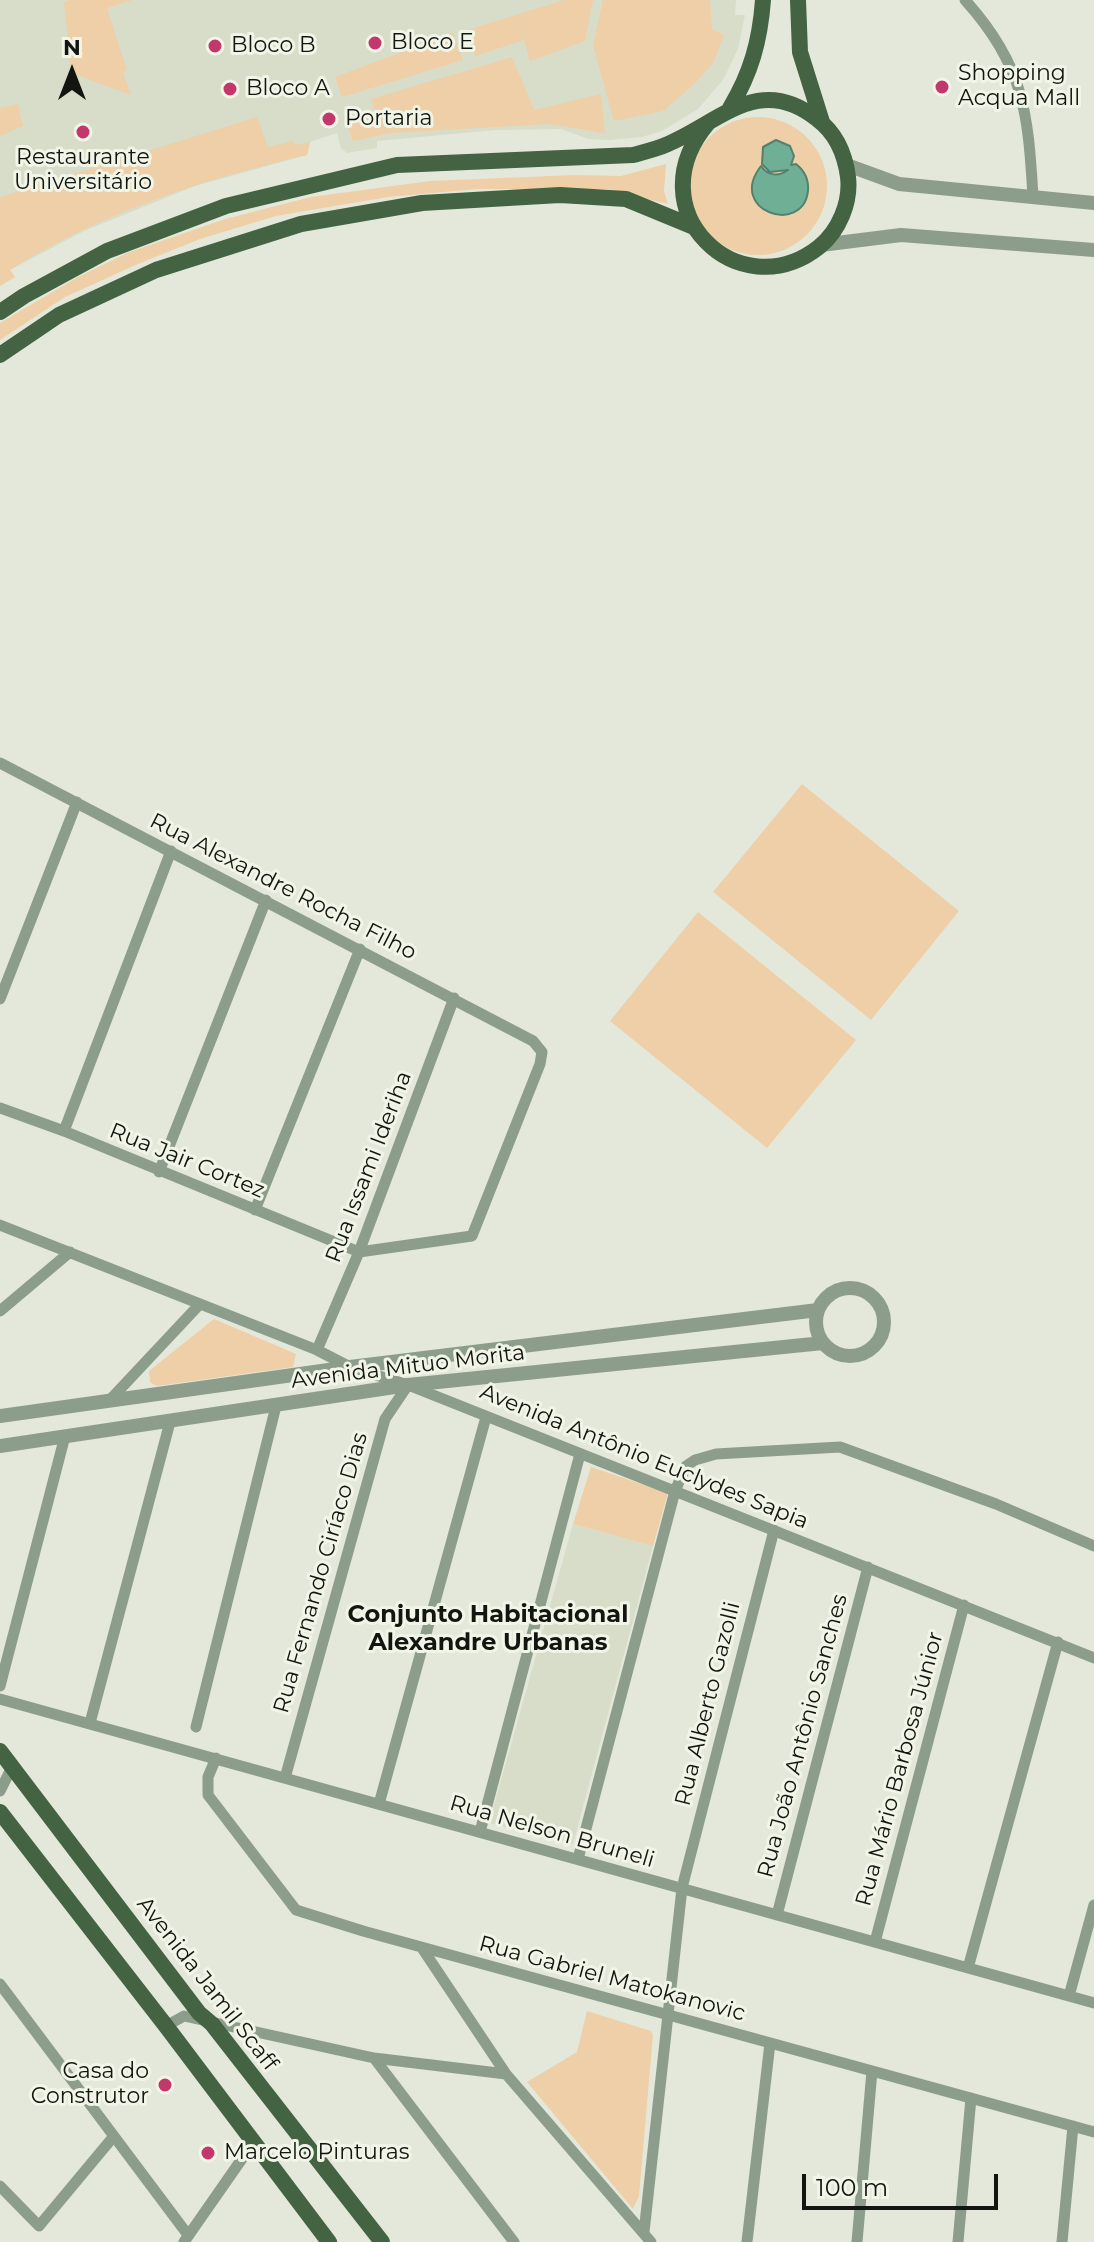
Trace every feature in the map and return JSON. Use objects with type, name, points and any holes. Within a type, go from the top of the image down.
[{"type":"main road","points":[[730,108],[746,81],[757,50],[763,0]]},
{"type":"main road","points":[[798,0],[800,52],[822,123]]},
{"type":"main road","points":[[0,312],[107,251],[226,206],[397,165],[633,155],[667,145],[730,108],[758,101],[786,103],[822,123],[833,135],[847,165],[847,200],[838,224],[821,245],[801,259],[777,266],[753,266],[730,259],[710,246],[694,227],[682,190],[682,171],[687,154],[708,123]]},
{"type":"main road","points":[[0,355],[59,315],[156,270],[301,224],[422,203],[560,195],[626,199],[694,227]]},
{"type":"main road","name":"Avenida Jamil Scaff","points":[[0,1751],[199,2013],[212,2024],[382,2242]]},
{"type":"main road","points":[[0,1812],[329,2242]]},
{"type":"street","points":[[965,0],[986,23],[1010,62],[1029,130],[1033,197]]},
{"type":"street","points":[[847,165],[899,184],[1094,203]]},
{"type":"street","points":[[821,245],[901,235],[1094,250]]},
{"type":"street","name":"Rua Alexandre Rocha Filho","points":[[0,763],[454,998],[533,1041],[542,1052],[472,1236],[359,1252]]},
{"type":"street","points":[[0,999],[77,802]]},
{"type":"street","points":[[64,1131],[171,851]]},
{"type":"street","points":[[159,1172],[266,900]]},
{"type":"street","points":[[255,1210],[360,949]]},
{"type":"street","name":"Rua Issami Ideriha","points":[[317,1350],[359,1252],[454,998]]},
{"type":"street","name":"Rua Jair Cortez","points":[[0,1108],[64,1131],[359,1252]]},
{"type":"street","name":"Avenida Antônio Euclydes Sapia","points":[[0,1225],[317,1350],[350,1367],[408,1385],[1094,1658]]},
{"type":"street","points":[[0,1311],[70,1252]]},
{"type":"street","points":[[842,1289],[861,1290],[875,1298],[885,1320],[883,1332],[874,1347],[857,1356],[836,1353],[823,1343],[816,1326],[818,1310],[828,1296],[842,1289]]},
{"type":"street","points":[[108,1402],[199,1305]]},
{"type":"street","name":"Avenida Mituo Morita","points":[[0,1416],[350,1367],[818,1310]]},
{"type":"street","name":"Avenida Mituo Morita","points":[[0,1446],[408,1385],[823,1343]]},
{"type":"street","name":"Rua Fernando Ciríaco Dias","points":[[285,1778],[385,1419],[408,1385]]},
{"type":"street","points":[[196,1727],[276,1406]]},
{"type":"street","points":[[379,1804],[486,1417]]},
{"type":"street","points":[[90,1723],[170,1422]]},
{"type":"street","points":[[0,1686],[65,1436]]},
{"type":"street","points":[[578,1859],[675,1491],[686,1466],[695,1460],[716,1454],[840,1447],[996,1504],[1094,1546]]},
{"type":"street","points":[[480,1832],[580,1454]]},
{"type":"street","name":"Rua Alberto Gazolli","points":[[648,2237],[682,1888],[774,1530]]},
{"type":"street","name":"Rua João Antônio Sanches","points":[[777,1915],[868,1567]]},
{"type":"street","name":"Rua Mário Barbosa Júnior","points":[[875,1942],[964,1605]]},
{"type":"street","points":[[968,1968],[1058,1642]]},
{"type":"street","name":"Rua Nelson Bruneli","points":[[0,1699],[1094,2003]]},
{"type":"street","name":"Rua Gabriel Matokanovic","points":[[216,1758],[208,1777],[208,1795],[296,1910],[422,1948],[1094,2132]]},
{"type":"street","points":[[0,1791],[12,1767]]},
{"type":"street","points":[[1069,1996],[1094,1905]]},
{"type":"street","points":[[422,1948],[506,2074],[648,2237]]},
{"type":"street","points":[[0,1984],[114,2136],[186,2239],[253,2143]]},
{"type":"street","points":[[166,2026],[184,2016],[374,2058],[506,2074]]},
{"type":"street","points":[[747,2242],[770,2043]]},
{"type":"street","points":[[374,2058],[514,2242]]},
{"type":"street","points":[[857,2242],[872,2071]]},
{"type":"street","points":[[958,2242],[971,2098]]},
{"type":"street","points":[[1062,2242],[1073,2126]]},
{"type":"street","points":[[0,2186],[39,2226],[114,2136]]},
{"type":"shaded area","points":[[0,0],[736,0],[735,15],[745,15],[738,49],[723,80],[698,109],[662,131],[642,137],[609,140],[588,139],[561,129],[496,130],[377,141],[377,148],[347,153],[341,148],[337,133],[310,142],[307,155],[195,186],[84,231],[10,270],[15,277],[0,286]]},
{"type":"shaded area","points":[[132,0],[107,8],[127,70],[123,72],[131,95],[71,73],[64,2]]},
{"type":"shaded area","points":[[564,0],[593,0],[585,41],[530,61],[524,40],[475,56],[467,30]]},
{"type":"shaded area","points":[[603,0],[710,0],[712,29],[724,35],[713,63],[663,111],[614,121],[593,45]]},
{"type":"shaded area","points":[[453,33],[463,60],[342,97],[335,77]]},
{"type":"shaded area","points":[[512,57],[534,110],[601,94],[605,133],[549,124],[390,133],[353,141],[347,124],[376,114],[371,99]]},
{"type":"shaded area","points":[[18,104],[23,126],[0,136],[0,108]]},
{"type":"shaded area","points":[[257,117],[268,147],[292,141],[296,145],[310,142],[307,155],[230,175],[116,215],[10,270],[15,277],[0,286],[0,197]]},
{"type":"shaded area","points":[[758,117],[784,122],[807,137],[822,160],[827,186],[822,212],[807,235],[784,250],[758,255],[732,250],[709,235],[694,212],[689,186],[694,160],[709,137],[732,122]]},
{"type":"shaded area","points":[[776,140],[790,146],[794,156],[791,165],[796,164],[802,169],[808,187],[803,205],[794,212],[782,215],[759,206],[753,195],[753,182],[761,166],[767,172],[773,174],[788,170],[770,172],[762,164],[763,147]]},
{"type":"shaded area","points":[[666,164],[664,191],[668,204],[607,189],[477,189],[388,197],[276,216],[200,239],[138,264],[65,297],[0,340],[0,323],[78,277],[127,253],[225,219],[311,197],[430,181],[621,176]]},
{"type":"shaded area","points":[[802,784],[959,911],[871,1020],[713,892]]},
{"type":"shaded area","points":[[698,912],[856,1040],[767,1148],[610,1021]]},
{"type":"shaded area","points":[[214,1319],[296,1354],[293,1367],[157,1386],[150,1382],[149,1371]]},
{"type":"shaded area","points":[[591,1467],[668,1493],[653,1546],[573,1524]]},
{"type":"shaded area","points":[[573,1524],[653,1546],[573,1844],[489,1823]]},
{"type":"shaded area","points":[[587,2011],[651,2031],[653,2035],[639,2196],[633,2209],[527,2082],[577,2052]]},
{"type":"place","name":"Bloco E","points":[[375,43]]},
{"type":"place","name":"Bloco B","points":[[215,46]]},
{"type":"place","name":"Shopping Acqua Mall","points":[[942,87]]},
{"type":"place","name":"Bloco A","points":[[230,89]]},
{"type":"place","name":"Portaria","points":[[329,119]]},
{"type":"place","name":"Restaurante Universitário","points":[[83,132]]},
{"type":"place","name":"Casa do Construtor","points":[[165,2085]]},
{"type":"place","name":"Marcelo Pinturas","points":[[208,2153]]},
{"type":"district","name":"Conjunto Habitacional Alexandre Urbanas","points":[[488,1629]]}]
